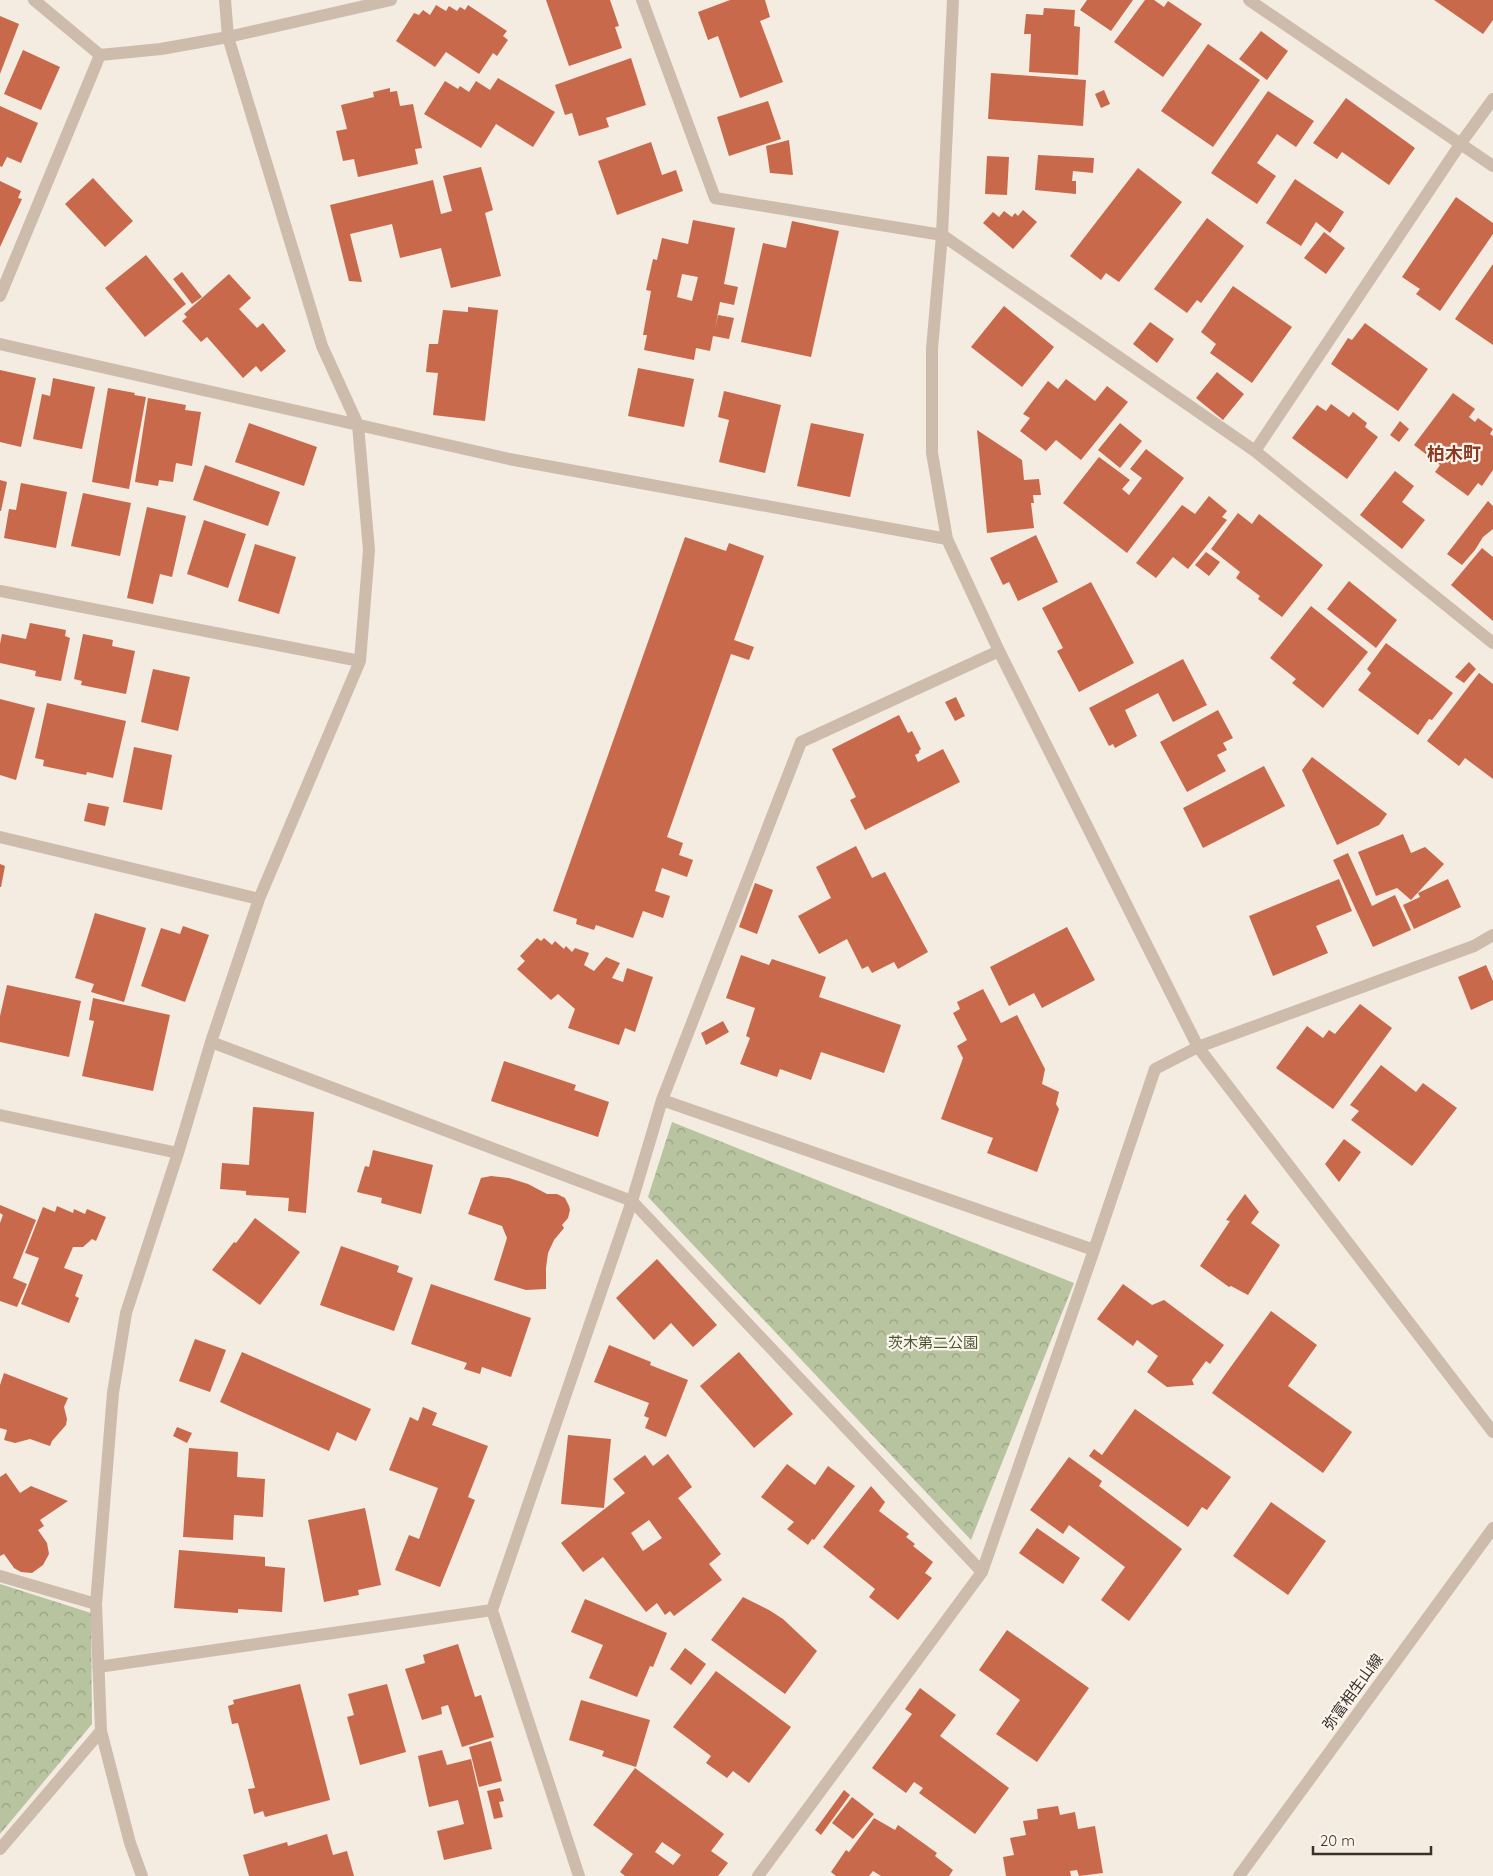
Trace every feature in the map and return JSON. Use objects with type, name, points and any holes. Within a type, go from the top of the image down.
[{"type":"street","points":[[34,0],[100,55],[161,49],[228,37],[391,0]]},
{"type":"street","points":[[142,1876],[130,1843],[101,1730],[96,1604],[113,1393],[126,1313],[178,1153],[211,1042],[259,898],[360,661],[369,550],[358,425],[322,346],[228,37],[225,0]]},
{"type":"street","points":[[642,0],[715,198],[942,235],[1255,451],[1493,643]]},
{"type":"street","points":[[953,0],[942,235],[932,349],[932,454],[947,539],[999,651],[1198,1047],[1493,1432]]},
{"type":"street","points":[[1249,0],[1493,166]]},
{"type":"street","points":[[0,296],[100,55]]},
{"type":"street","points":[[1255,451],[1461,143],[1493,99]]},
{"type":"street","points":[[0,344],[509,459],[947,539]]},
{"type":"street","points":[[0,591],[360,661]]},
{"type":"street","points":[[579,1876],[492,1610],[632,1201],[662,1100],[801,742],[999,651]]},
{"type":"street","points":[[0,837],[259,898]]},
{"type":"street","points":[[758,1876],[982,1572],[1155,1069],[1198,1047],[1474,946],[1493,935]]},
{"type":"street","points":[[211,1042],[632,1201],[982,1572]]},
{"type":"street","points":[[662,1100],[1094,1250]]},
{"type":"street","points":[[0,1115],[178,1153]]},
{"type":"street","name":"弥富相生山線","points":[[1239,1876],[1493,1528]]},
{"type":"street","points":[[0,1576],[96,1604]]},
{"type":"street","points":[[98,1668],[492,1610]]},
{"type":"street","points":[[0,1849],[101,1730]]},
{"type":"green space","name":"茨木第二公園","points":[[672,1122],[1074,1283],[971,1540],[648,1197]]},
{"type":"green space","points":[[0,1584],[91,1613],[92,1724],[0,1834]]},
{"type":"building","points":[[546,0],[610,0],[619,26],[615,27],[622,48],[569,66]]},
{"type":"building","points":[[730,0],[765,0],[770,17],[760,21],[783,82],[740,98],[718,36],[708,40],[698,12]]},
{"type":"building","points":[[1087,0],[1133,0],[1111,31],[1080,10]]},
{"type":"building","points":[[1145,0],[1154,0],[1164,7],[1168,1],[1202,24],[1163,77],[1114,42]]},
{"type":"building","points":[[1434,0],[1493,0],[1493,20],[1483,34]]},
{"type":"building","points":[[436,5],[446,11],[449,6],[457,11],[460,7],[465,10],[468,5],[507,31],[503,36],[508,40],[497,56],[493,53],[479,74],[446,52],[435,67],[396,41],[414,13],[419,15],[423,10],[430,15]]},
{"type":"building","points":[[1044,8],[1075,10],[1074,26],[1080,27],[1078,75],[1029,72],[1031,34],[1024,34],[1026,14],[1043,15]]},
{"type":"building","points":[[0,16],[19,24],[0,74]]},
{"type":"building","points":[[1261,31],[1288,51],[1267,80],[1239,59]]},
{"type":"building","points":[[1208,44],[1260,80],[1213,147],[1161,111]]},
{"type":"building","points":[[23,50],[60,67],[41,110],[4,94]]},
{"type":"building","points":[[631,58],[646,105],[606,118],[609,127],[579,136],[572,113],[565,115],[555,85]]},
{"type":"building","points":[[991,73],[1086,80],[1083,126],[988,119]]},
{"type":"building","points":[[498,78],[555,112],[533,147],[496,124],[481,148],[424,114],[445,81],[458,89],[460,86],[469,92],[476,81],[490,90]]},
{"type":"building","points":[[390,88],[390,92],[397,91],[400,106],[413,104],[422,148],[415,149],[418,164],[358,177],[354,159],[343,161],[336,131],[347,129],[341,105],[374,97],[373,92]]},
{"type":"building","points":[[1104,90],[1110,104],[1101,108],[1095,94]]},
{"type":"building","points":[[1268,91],[1314,121],[1296,147],[1277,134],[1257,163],[1276,176],[1257,204],[1211,173]]},
{"type":"building","points":[[1346,98],[1415,148],[1389,185],[1342,152],[1337,159],[1313,143]]},
{"type":"building","points":[[768,101],[781,139],[729,156],[717,117]]},
{"type":"building","points":[[0,106],[38,123],[21,163],[7,157],[2,167],[0,166]]},
{"type":"building","points":[[789,140],[793,175],[770,173],[766,146]]},
{"type":"building","points":[[651,142],[662,175],[676,170],[683,191],[617,215],[598,161]]},
{"type":"building","points":[[1038,155],[1094,158],[1093,173],[1073,171],[1072,181],[1076,181],[1076,194],[1035,190]]},
{"type":"building","points":[[987,156],[1009,157],[1007,195],[985,194]]},
{"type":"building","points":[[481,167],[493,210],[485,213],[501,276],[451,288],[441,248],[400,258],[392,224],[350,234],[362,282],[349,281],[330,205],[433,180],[441,214],[452,211],[443,176]]},
{"type":"building","points":[[1138,168],[1182,202],[1119,282],[1106,273],[1101,280],[1070,256]]},
{"type":"building","points":[[93,178],[133,221],[105,247],[65,204]]},
{"type":"building","points":[[1295,179],[1344,212],[1330,233],[1316,222],[1301,246],[1266,223]]},
{"type":"building","points":[[0,181],[21,191],[18,198],[22,199],[0,247]]},
{"type":"building","points":[[1456,197],[1493,223],[1493,234],[1440,311],[1416,294],[1420,289],[1402,277]]},
{"type":"building","points":[[1023,210],[1037,222],[1013,249],[983,223],[993,212],[999,217],[1004,211],[1012,217],[1015,213],[1018,216]]},
{"type":"building","points":[[1207,218],[1244,246],[1201,303],[1197,300],[1187,313],[1154,289]]},
{"type":"building","points":[[693,220],[735,228],[724,284],[738,287],[734,305],[720,302],[715,329],[718,315],[734,318],[729,339],[713,336],[710,351],[696,348],[694,360],[644,350],[647,335],[643,335],[651,291],[646,290],[653,259],[657,260],[662,238],[688,244]],"holes":[[[682,274],[698,277],[692,301],[677,297]]]},
{"type":"building","points":[[792,221],[839,231],[811,357],[741,342],[763,243],[786,248]]},
{"type":"building","points":[[1324,232],[1345,248],[1326,274],[1304,258]]},
{"type":"building","points":[[146,255],[186,304],[145,337],[105,288]]},
{"type":"building","points":[[1493,264],[1493,345],[1455,319]]},
{"type":"building","points":[[182,272],[202,297],[192,304],[173,279]]},
{"type":"building","points":[[229,274],[251,298],[239,309],[257,328],[263,323],[286,351],[261,372],[256,366],[243,378],[207,337],[201,342],[182,321],[187,317],[184,314]]},
{"type":"building","points":[[1233,286],[1292,327],[1252,383],[1210,353],[1216,344],[1201,332]]},
{"type":"building","points":[[1004,306],[1054,347],[1022,387],[971,347]]},
{"type":"building","points":[[468,307],[498,310],[485,421],[433,415],[438,373],[426,372],[429,344],[438,344],[443,310],[468,312]]},
{"type":"building","points":[[1150,322],[1174,339],[1157,363],[1133,344]]},
{"type":"building","points":[[1365,323],[1428,369],[1398,411],[1331,364],[1348,338],[1352,340]]},
{"type":"building","points":[[638,368],[694,379],[684,427],[628,416]]},
{"type":"building","points":[[0,370],[36,378],[21,447],[0,442]]},
{"type":"building","points":[[1217,372],[1244,394],[1223,420],[1196,398]]},
{"type":"building","points":[[53,378],[95,387],[82,449],[33,439],[42,394],[50,396]]},
{"type":"building","points":[[1066,379],[1095,401],[1107,386],[1128,402],[1081,460],[1056,440],[1046,451],[1020,431],[1030,418],[1023,414],[1048,381],[1058,389]]},
{"type":"building","points":[[108,388],[146,397],[129,489],[92,482]]},
{"type":"building","points":[[724,391],[781,405],[765,473],[719,462],[729,420],[718,417]]},
{"type":"building","points":[[1453,393],[1475,409],[1469,417],[1475,422],[1478,418],[1493,429],[1490,434],[1493,436],[1493,470],[1482,486],[1478,483],[1468,496],[1435,472],[1440,465],[1414,445]]},
{"type":"building","points":[[148,398],[186,405],[185,410],[201,412],[192,466],[176,463],[173,482],[159,480],[158,486],[135,482]]},
{"type":"building","points":[[1331,404],[1349,417],[1353,412],[1367,423],[1365,427],[1378,437],[1347,479],[1292,438],[1317,405],[1326,411]]},
{"type":"building","points":[[1400,421],[1409,429],[1399,442],[1390,435]]},
{"type":"building","points":[[249,423],[317,447],[304,486],[235,462]]},
{"type":"building","points":[[811,423],[864,434],[850,497],[797,486]]},
{"type":"building","points":[[1120,423],[1142,441],[1120,468],[1098,450]]},
{"type":"building","points":[[977,430],[1022,460],[1024,480],[1039,479],[1041,495],[1033,495],[1034,503],[1031,503],[1034,528],[987,533]]},
{"type":"building","points":[[1146,449],[1184,478],[1127,553],[1063,503],[1099,457],[1130,480],[1122,489],[1129,495],[1142,478],[1130,469]]},
{"type":"building","points":[[205,465],[280,492],[268,526],[193,500]]},
{"type":"building","points":[[1395,471],[1414,486],[1402,502],[1425,520],[1402,549],[1360,515]]},
{"type":"building","points":[[0,480],[7,482],[1,511],[0,511]]},
{"type":"building","points":[[21,483],[67,492],[56,548],[4,538],[9,509],[16,510]]},
{"type":"building","points":[[83,493],[131,503],[120,556],[71,546]]},
{"type":"building","points":[[1209,496],[1227,511],[1222,517],[1227,520],[1188,569],[1173,557],[1156,578],[1136,563],[1182,505],[1195,514]]},
{"type":"building","points":[[1488,501],[1493,506],[1493,529],[1483,537],[1462,565],[1447,554]]},
{"type":"building","points":[[147,507],[186,516],[172,577],[160,574],[153,604],[127,598]]},
{"type":"building","points":[[1238,513],[1252,524],[1259,514],[1323,565],[1282,617],[1258,599],[1260,596],[1236,578],[1240,572],[1211,549]]},
{"type":"building","points":[[204,520],[246,534],[228,588],[187,574]]},
{"type":"building","points":[[1036,535],[1058,582],[1018,601],[1009,582],[1003,585],[990,558]]},
{"type":"building","points":[[685,537],[726,551],[729,543],[764,556],[734,640],[754,647],[749,660],[731,654],[667,837],[683,843],[679,855],[693,860],[687,877],[662,868],[655,891],[670,896],[663,918],[643,911],[633,938],[596,925],[594,930],[576,924],[577,919],[553,911]]},
{"type":"building","points":[[255,544],[296,557],[279,614],[238,601]]},
{"type":"building","points":[[1482,548],[1493,557],[1493,621],[1451,585]]},
{"type":"building","points":[[1206,552],[1220,562],[1209,576],[1195,565]]},
{"type":"building","points":[[1349,581],[1397,620],[1376,648],[1327,609]]},
{"type":"building","points":[[1091,582],[1134,663],[1079,692],[1057,651],[1063,648],[1042,608]]},
{"type":"building","points":[[1311,606],[1368,652],[1323,708],[1292,683],[1296,679],[1270,658]]},
{"type":"building","points":[[30,623],[66,630],[65,636],[70,638],[61,681],[35,676],[36,671],[0,663],[2,634],[26,639]]},
{"type":"building","points":[[83,634],[113,640],[112,646],[135,651],[126,694],[81,685],[82,681],[74,679]]},
{"type":"building","points":[[1386,643],[1453,693],[1432,720],[1429,719],[1418,735],[1358,690],[1371,673],[1367,669]]},
{"type":"building","points":[[1183,659],[1207,705],[1173,722],[1158,693],[1125,710],[1137,736],[1115,748],[1113,744],[1109,746],[1089,708]]},
{"type":"building","points":[[1469,662],[1476,669],[1464,683],[1455,677]]},
{"type":"building","points":[[153,669],[190,677],[178,731],[141,722]]},
{"type":"building","points":[[1479,673],[1493,684],[1493,779],[1465,758],[1459,766],[1427,741]]},
{"type":"building","points":[[956,697],[965,716],[955,721],[945,702]]},
{"type":"building","points":[[0,699],[35,708],[16,780],[0,775]]},
{"type":"building","points":[[47,703],[126,721],[113,778],[87,772],[86,775],[43,766],[44,760],[35,758]]},
{"type":"building","points":[[1218,710],[1233,738],[1223,743],[1227,750],[1217,755],[1226,771],[1187,792],[1160,742]]},
{"type":"building","points":[[899,715],[908,733],[912,731],[921,749],[915,755],[918,762],[943,749],[960,782],[865,830],[850,800],[856,797],[832,749]]},
{"type":"building","points":[[134,747],[172,755],[162,810],[123,802]]},
{"type":"building","points":[[1312,757],[1387,814],[1379,825],[1337,845],[1302,770]]},
{"type":"building","points":[[1264,766],[1285,806],[1203,848],[1183,808]]},
{"type":"building","points":[[88,803],[109,807],[105,826],[84,821]]},
{"type":"building","points":[[1403,834],[1411,853],[1425,847],[1444,864],[1411,900],[1397,888],[1376,896],[1358,852]]},
{"type":"building","points":[[856,846],[872,878],[885,872],[928,952],[898,969],[894,962],[872,973],[868,966],[862,969],[847,939],[819,954],[798,916],[831,898],[816,867]]},
{"type":"building","points":[[1348,853],[1372,906],[1395,895],[1411,930],[1373,947],[1333,860]]},
{"type":"building","points":[[0,864],[5,866],[1,887],[0,887]]},
{"type":"building","points":[[1339,879],[1352,911],[1316,926],[1328,953],[1273,976],[1249,916]]},
{"type":"building","points":[[1448,879],[1461,907],[1414,929],[1403,905],[1420,897],[1418,893]]},
{"type":"building","points":[[755,883],[773,890],[757,934],[739,927]]},
{"type":"building","points":[[95,913],[146,928],[124,1002],[91,992],[94,984],[75,978]]},
{"type":"building","points":[[183,926],[209,935],[185,1002],[141,986],[161,928],[180,934]]},
{"type":"building","points":[[1067,927],[1095,980],[1042,1008],[1034,993],[1009,1006],[990,967]]},
{"type":"building","points":[[537,938],[541,941],[544,938],[552,945],[555,941],[564,949],[566,946],[572,952],[575,948],[589,953],[584,965],[594,971],[606,957],[620,963],[612,978],[623,982],[627,968],[653,977],[635,1032],[625,1028],[619,1045],[568,1028],[575,1009],[558,994],[551,1000],[517,969],[525,961],[520,956]]},
{"type":"building","points":[[741,955],[769,965],[772,959],[826,977],[819,997],[901,1025],[884,1073],[821,1052],[811,1080],[780,1069],[777,1077],[740,1064],[750,1038],[746,1036],[755,1008],[726,998]]},
{"type":"building","points":[[1486,965],[1493,981],[1493,1000],[1471,1010],[1458,977]]},
{"type":"building","points":[[7,985],[81,1001],[69,1057],[0,1042],[0,1016]]},
{"type":"building","points":[[983,989],[1001,1023],[1017,1015],[1045,1069],[1042,1084],[1059,1092],[1056,1104],[1059,1109],[1037,1172],[987,1153],[993,1138],[941,1119],[963,1058],[957,1046],[967,1040],[953,1013],[960,1009],[957,1002]]},
{"type":"building","points":[[93,998],[170,1015],[153,1091],[82,1076],[94,1021],[89,1020]]},
{"type":"building","points":[[1360,1004],[1392,1028],[1333,1109],[1276,1068],[1307,1026],[1323,1038],[1329,1030],[1335,1034]]},
{"type":"building","points":[[723,1021],[729,1032],[706,1045],[701,1033]]},
{"type":"building","points":[[504,1061],[576,1085],[574,1090],[609,1102],[598,1137],[491,1101]]},
{"type":"building","points":[[1381,1065],[1416,1092],[1423,1083],[1457,1108],[1412,1166],[1351,1120],[1359,1111],[1350,1105]]},
{"type":"building","points":[[253,1107],[314,1112],[306,1213],[288,1211],[289,1198],[246,1195],[246,1191],[220,1189],[222,1163],[249,1165]]},
{"type":"building","points":[[1344,1139],[1361,1152],[1339,1182],[1325,1164]]},
{"type":"building","points":[[373,1150],[433,1165],[421,1214],[381,1203],[382,1198],[357,1192],[365,1166],[369,1167]]},
{"type":"building","points":[[491,1176],[509,1178],[528,1184],[547,1194],[557,1194],[565,1198],[569,1206],[568,1218],[562,1225],[564,1228],[554,1240],[548,1253],[546,1289],[526,1290],[494,1280],[507,1238],[502,1226],[468,1214],[481,1178]]},
{"type":"building","points":[[1245,1194],[1259,1212],[1251,1223],[1280,1245],[1248,1295],[1231,1286],[1229,1287],[1200,1266],[1230,1221],[1226,1220]]},
{"type":"building","points":[[0,1205],[36,1220],[13,1278],[27,1284],[17,1307],[0,1301],[0,1223],[3,1215],[0,1213]]},
{"type":"building","points":[[57,1206],[73,1213],[74,1209],[85,1214],[87,1209],[106,1217],[96,1241],[92,1239],[83,1247],[73,1247],[64,1268],[83,1275],[75,1296],[79,1298],[69,1323],[21,1304],[39,1258],[25,1253],[43,1207],[55,1212]]},
{"type":"building","points":[[255,1218],[300,1252],[260,1305],[212,1270]]},
{"type":"building","points":[[341,1246],[399,1266],[397,1272],[413,1278],[394,1331],[320,1305]]},
{"type":"building","points":[[657,1259],[717,1325],[693,1347],[671,1323],[654,1340],[616,1298]]},
{"type":"building","points":[[431,1284],[531,1318],[511,1377],[482,1367],[480,1374],[464,1369],[467,1363],[411,1344]]},
{"type":"building","points":[[1123,1284],[1152,1305],[1164,1300],[1224,1345],[1210,1364],[1206,1361],[1192,1380],[1194,1385],[1167,1387],[1147,1372],[1158,1356],[1137,1340],[1133,1346],[1097,1319]]},
{"type":"building","points":[[1271,1311],[1317,1345],[1288,1386],[1352,1432],[1323,1473],[1212,1393]]},
{"type":"building","points":[[195,1339],[226,1350],[210,1392],[179,1381]]},
{"type":"building","points":[[609,1345],[651,1362],[650,1365],[688,1380],[666,1437],[645,1428],[649,1418],[644,1416],[649,1403],[594,1382]]},
{"type":"building","points":[[242,1352],[371,1409],[356,1441],[337,1432],[329,1451],[220,1402]]},
{"type":"building","points":[[739,1352],[793,1414],[754,1448],[700,1386]]},
{"type":"building","points":[[4,1373],[68,1398],[64,1407],[67,1419],[66,1425],[50,1446],[30,1439],[15,1443],[4,1440],[7,1430],[0,1428],[0,1385]]},
{"type":"building","points":[[423,1407],[437,1413],[432,1425],[488,1446],[468,1497],[475,1500],[440,1587],[395,1570],[409,1535],[419,1539],[438,1488],[389,1470],[410,1417],[418,1421]]},
{"type":"building","points":[[1135,1409],[1231,1477],[1207,1510],[1202,1507],[1188,1527],[1089,1456],[1094,1449],[1102,1455]]},
{"type":"building","points":[[177,1427],[192,1433],[187,1443],[173,1436]]},
{"type":"building","points":[[568,1435],[611,1439],[604,1508],[561,1504]]},
{"type":"building","points":[[189,1448],[238,1452],[237,1477],[265,1479],[263,1517],[234,1515],[233,1540],[183,1537]]},
{"type":"building","points":[[668,1454],[692,1487],[678,1498],[721,1554],[709,1564],[722,1580],[674,1616],[670,1611],[665,1615],[657,1603],[646,1612],[603,1557],[583,1572],[561,1543],[625,1493],[613,1479],[645,1455],[653,1466]],"holes":[[[649,1520],[662,1538],[643,1551],[631,1533]]]},
{"type":"building","points":[[1069,1457],[1102,1481],[1099,1486],[1182,1549],[1129,1621],[1101,1600],[1125,1567],[1069,1525],[1063,1534],[1030,1510]]},
{"type":"building","points":[[787,1464],[815,1485],[828,1466],[855,1486],[814,1540],[812,1539],[808,1545],[787,1529],[794,1522],[761,1497]]},
{"type":"building","points":[[6,1473],[20,1493],[31,1486],[68,1501],[40,1520],[44,1526],[38,1530],[47,1543],[49,1554],[43,1565],[32,1573],[21,1572],[14,1568],[4,1554],[0,1556],[0,1477]]},
{"type":"building","points":[[871,1486],[885,1502],[879,1511],[909,1534],[906,1537],[915,1544],[913,1546],[933,1562],[925,1573],[932,1578],[898,1620],[869,1597],[875,1589],[823,1547]]},
{"type":"building","points":[[1271,1502],[1326,1541],[1288,1595],[1233,1556]]},
{"type":"building","points":[[365,1508],[381,1585],[358,1590],[359,1595],[324,1602],[308,1520]]},
{"type":"building","points":[[1037,1528],[1080,1558],[1063,1584],[1019,1553]]},
{"type":"building","points":[[179,1550],[265,1557],[265,1566],[285,1568],[282,1612],[238,1609],[238,1613],[174,1608]]},
{"type":"building","points":[[743,1597],[783,1619],[817,1651],[785,1694],[711,1640]]},
{"type":"building","points":[[585,1599],[667,1633],[653,1667],[650,1666],[637,1697],[589,1678],[603,1645],[571,1632]]},
{"type":"building","points":[[1007,1630],[1089,1688],[1037,1762],[996,1734],[1020,1700],[979,1670]]},
{"type":"building","points":[[458,1644],[475,1697],[481,1695],[494,1737],[462,1747],[448,1705],[441,1707],[442,1714],[422,1720],[405,1669],[425,1663],[423,1655]]},
{"type":"building","points":[[685,1648],[706,1664],[691,1685],[670,1669]]},
{"type":"building","points":[[716,1671],[791,1727],[749,1783],[733,1771],[727,1778],[706,1763],[711,1756],[673,1727]]},
{"type":"building","points":[[300,1684],[330,1800],[265,1817],[263,1811],[254,1814],[248,1789],[255,1788],[238,1723],[232,1724],[228,1706],[234,1704],[233,1700]]},
{"type":"building","points":[[387,1684],[406,1752],[360,1765],[347,1717],[354,1715],[348,1694]]},
{"type":"building","points":[[920,1688],[956,1715],[940,1736],[1009,1788],[975,1834],[919,1793],[923,1788],[914,1782],[906,1793],[872,1768],[912,1714],[905,1709]]},
{"type":"building","points":[[581,1700],[650,1720],[636,1767],[602,1756],[604,1751],[569,1740]]},
{"type":"building","points":[[491,1741],[502,1781],[479,1787],[469,1747]]},
{"type":"building","points":[[442,1750],[447,1765],[471,1759],[492,1849],[444,1860],[437,1831],[464,1824],[458,1800],[429,1807],[418,1756]]},
{"type":"building","points":[[635,1768],[724,1834],[711,1851],[728,1863],[718,1876],[625,1876],[620,1872],[633,1854],[593,1825]],"holes":[[[662,1842],[681,1855],[673,1865],[655,1852]]]},
{"type":"building","points":[[500,1788],[504,1801],[499,1802],[503,1817],[494,1819],[487,1791]]},
{"type":"building","points":[[844,1790],[850,1795],[821,1835],[815,1830]]},
{"type":"building","points":[[852,1797],[874,1814],[853,1839],[832,1823]]},
{"type":"building","points":[[1058,1806],[1060,1815],[1075,1812],[1078,1829],[1095,1826],[1103,1873],[1079,1876],[1077,1870],[1070,1871],[1071,1876],[1006,1876],[1003,1857],[1014,1855],[1010,1838],[1026,1835],[1023,1821],[1038,1819],[1037,1809]]},
{"type":"building","points":[[874,1818],[895,1830],[898,1825],[937,1853],[935,1856],[953,1870],[949,1876],[881,1876],[873,1871],[869,1876],[836,1876],[831,1872],[846,1850],[849,1852]]},
{"type":"building","points":[[327,1834],[333,1855],[347,1851],[354,1876],[249,1876],[243,1855],[287,1842],[288,1846]]},
{"type":"district","name":"柏木町","points":[[1454,454]]}]
